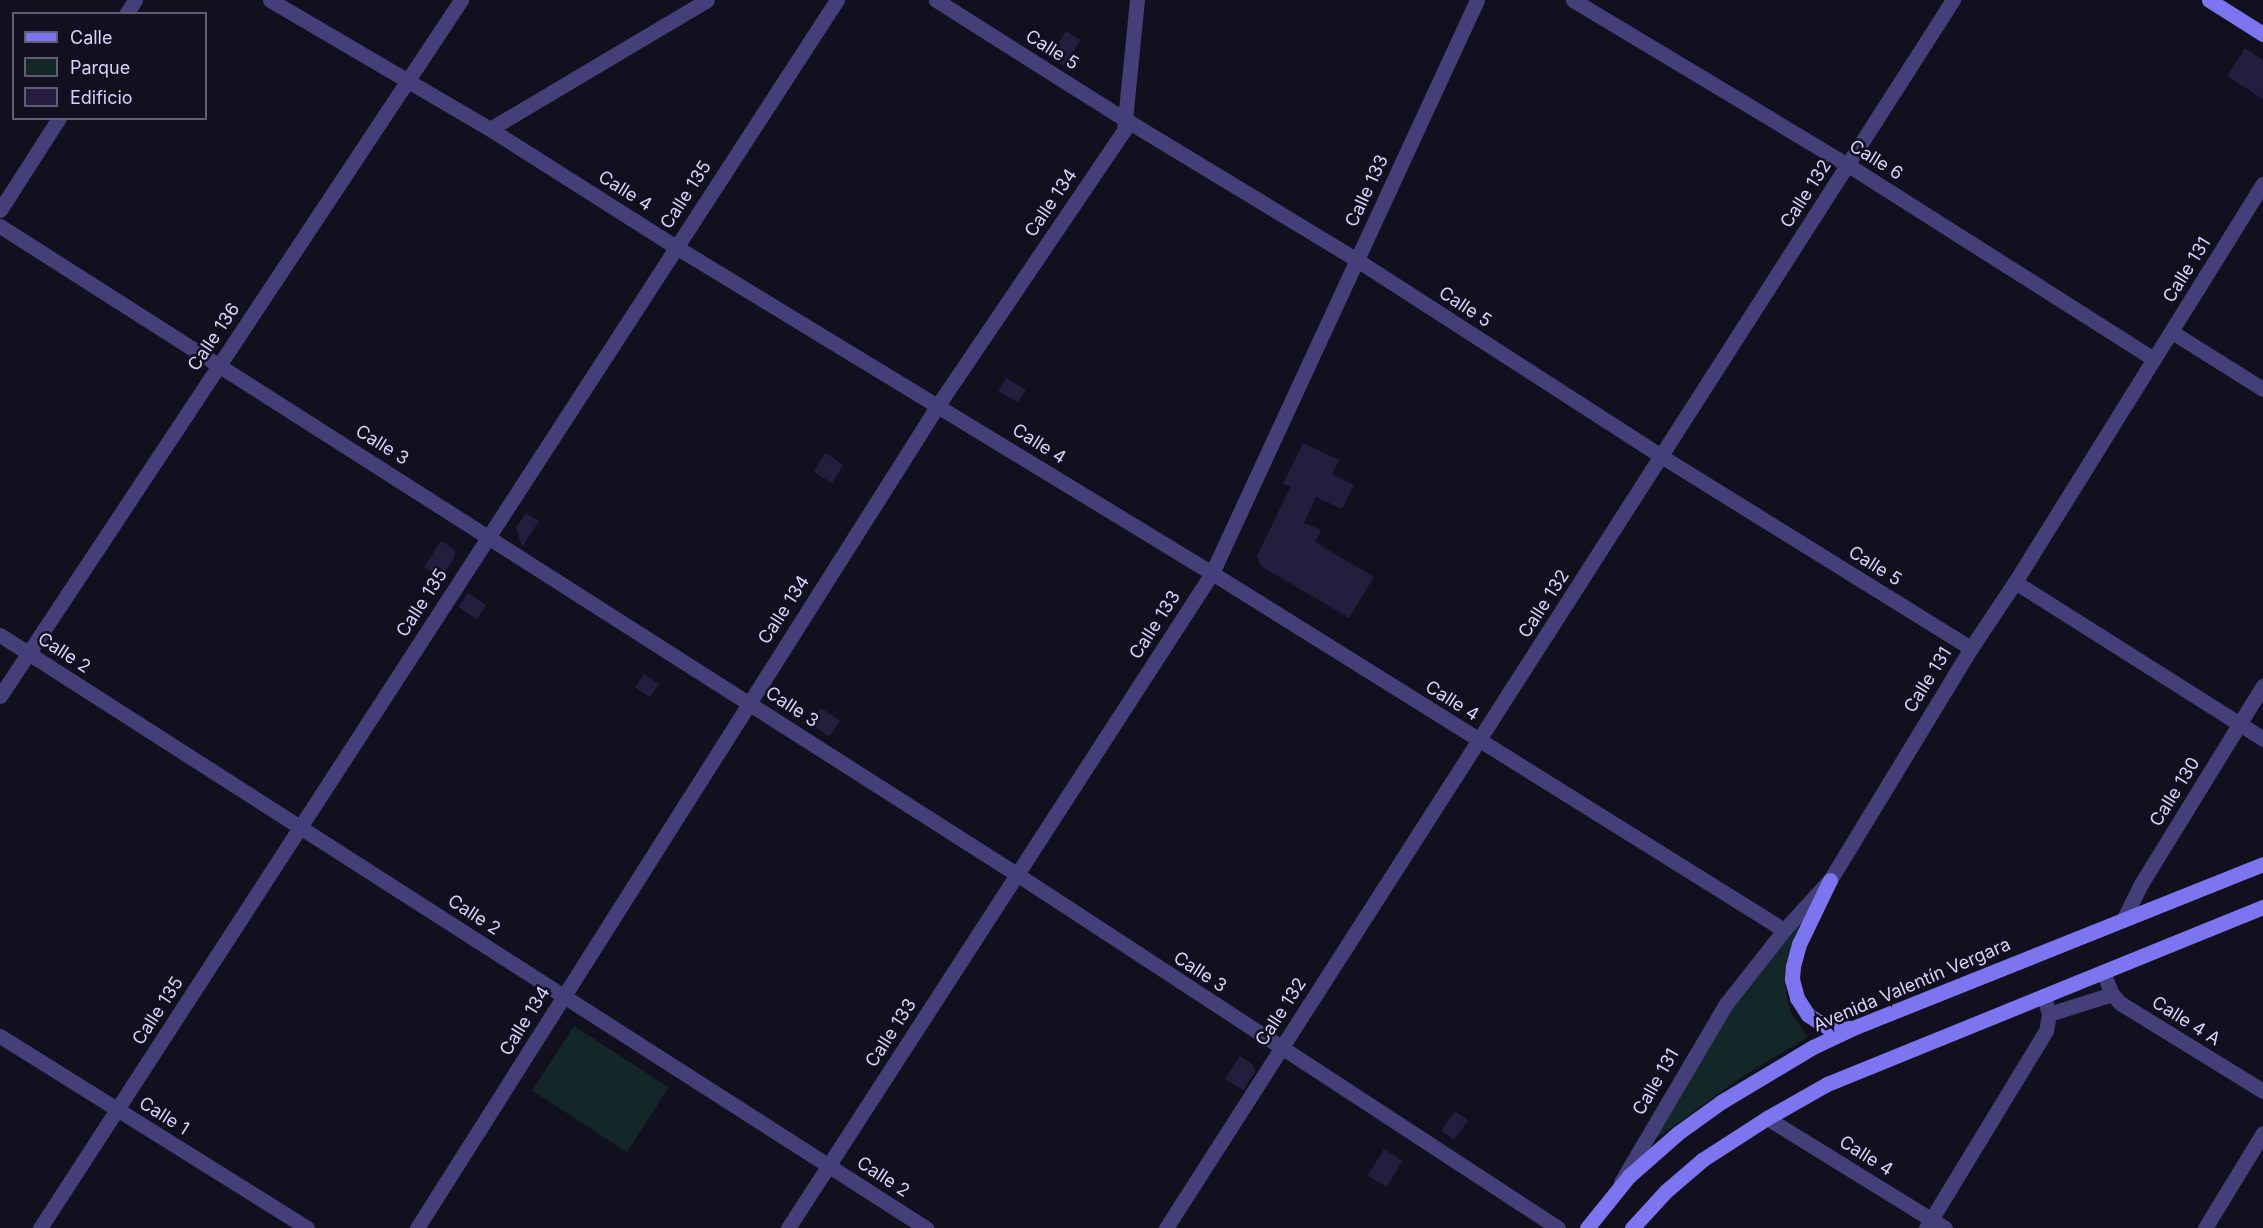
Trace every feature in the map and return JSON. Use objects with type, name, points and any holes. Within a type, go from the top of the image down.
[{"type":"main road","points":[[2209,0],[2263,34]]},
{"type":"main road","name":"Avenida Valentín Vergara","points":[[1587,1228],[1640,1164],[1721,1102],[1813,1047],[1853,1028],[2263,864]]},
{"type":"main road","points":[[1830,880],[1799,944],[1792,967],[1792,979],[1800,1003],[1814,1020],[1827,1027],[1853,1028]]},
{"type":"main road","points":[[1632,1228],[1685,1173],[1767,1118],[1819,1088],[1859,1069],[2263,907]]},
{"type":"street","name":"Calle 4","points":[[270,0],[490,129],[676,247],[1212,573],[1784,930]]},
{"type":"street","name":"Calle 136","points":[[0,696],[461,0]]},
{"type":"street","points":[[490,129],[707,0]]},
{"type":"street","name":"Calle 135","points":[[40,1228],[837,0]]},
{"type":"street","name":"Calle 5","points":[[936,0],[1126,120],[1357,260],[1661,456],[1971,648]]},
{"type":"street","name":"Calle 134","points":[[417,1228],[938,405],[1124,130],[1137,0]]},
{"type":"street","name":"Calle 133","points":[[788,1228],[1212,573],[1477,0]]},
{"type":"street","name":"Calle 6","points":[[1574,0],[1848,165],[2154,359]]},
{"type":"street","name":"Calle 132","points":[[1166,1228],[1953,0]]},
{"type":"street","points":[[0,210],[57,120]]},
{"type":"street","name":"Calle 131","points":[[1617,1190],[1712,1025],[1784,930],[1830,880],[1971,648],[2172,333],[2263,184]]},
{"type":"street","name":"Calle 3","points":[[0,226],[1018,875],[1558,1228]]},
{"type":"street","points":[[2172,333],[2263,389]]},
{"type":"street","points":[[2015,582],[2263,739]]},
{"type":"street","name":"Calle 2","points":[[0,635],[926,1228]]},
{"type":"street","name":"Calle 130","points":[[2123,920],[2141,884],[2263,686]]},
{"type":"street","name":"Calle 4 A","points":[[2103,972],[2112,994],[2120,1003],[2263,1091]]},
{"type":"street","points":[[2049,1014],[2112,994]]},
{"type":"street","points":[[1934,1225],[2046,1031],[2049,1014],[2044,996]]},
{"type":"street","name":"Calle 1","points":[[0,1036],[307,1228]]},
{"type":"street","name":"Calle 4","points":[[1767,1118],[1934,1225]]},
{"type":"street","points":[[2205,1228],[2263,1133]]},
{"type":"green space","points":[[1798,925],[1801,928],[1786,981],[1787,998],[1791,1013],[1808,1037],[1746,1074],[1657,1138],[1653,1134],[1730,1010],[1749,983]]},
{"type":"green space","points":[[574,1026],[669,1088],[627,1152],[532,1091]]},
{"type":"building","points":[[1066,31],[1081,40],[1065,66],[1050,58]]},
{"type":"building","points":[[2245,48],[2263,60],[2263,99],[2227,76]]},
{"type":"building","points":[[1006,378],[1026,390],[1018,403],[998,391]]},
{"type":"building","points":[[1303,443],[1339,460],[1332,474],[1354,485],[1342,509],[1316,497],[1304,523],[1321,530],[1315,542],[1374,577],[1349,618],[1261,566],[1257,556],[1291,486],[1283,484]]},
{"type":"building","points":[[825,453],[844,465],[832,483],[813,472]]},
{"type":"building","points":[[526,513],[539,521],[522,547],[516,527]]},
{"type":"building","points":[[441,541],[455,550],[455,556],[441,578],[424,567]]},
{"type":"building","points":[[468,593],[486,605],[477,619],[458,607]]},
{"type":"building","points":[[644,674],[659,684],[650,697],[635,687]]},
{"type":"building","points":[[821,708],[840,721],[829,737],[810,724]]},
{"type":"building","points":[[1240,1056],[1253,1065],[1255,1072],[1243,1090],[1225,1079]]},
{"type":"building","points":[[1455,1111],[1468,1120],[1454,1140],[1441,1131]]},
{"type":"building","points":[[1384,1149],[1403,1161],[1386,1187],[1368,1175]]}]
